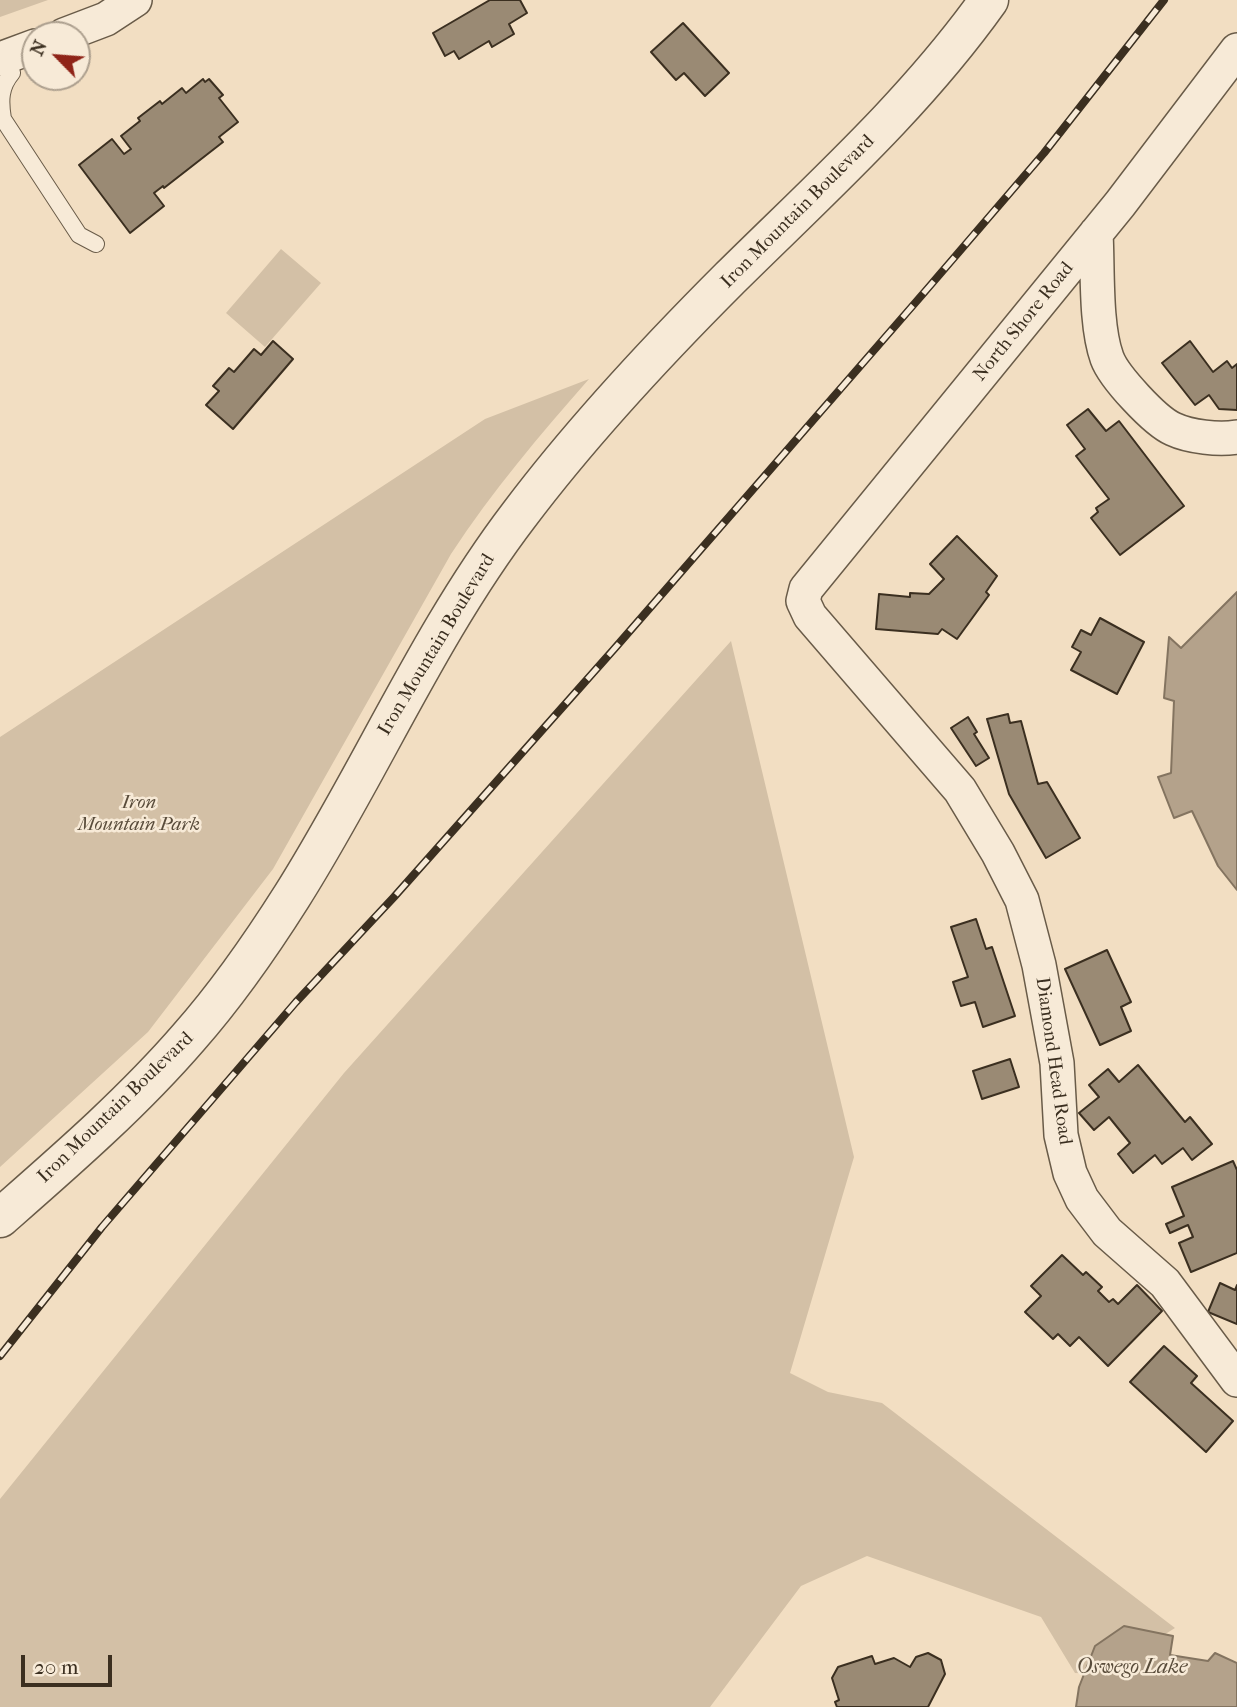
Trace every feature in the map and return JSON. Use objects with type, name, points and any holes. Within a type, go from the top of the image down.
[{"type":"street","points":[[91,25],[106,19],[135,0]]},
{"type":"street","name":"Iron Mountain Boulevard","points":[[0,1218],[167,1062],[236,979],[294,894],[422,664],[474,578],[519,514],[577,441],[691,317],[877,135],[920,88],[989,0]]},
{"type":"street","name":"North Shore Road","points":[[806,589],[1096,233],[1237,50]]},
{"type":"street","points":[[1096,233],[1101,325],[1108,359],[1136,399],[1173,429],[1219,440],[1237,437]]},
{"type":"street","name":"Diamond Head Road","points":[[806,589],[803,601],[810,616],[960,790],[999,853],[1022,900],[1051,1024],[1057,1063],[1060,1135],[1070,1173],[1082,1199],[1107,1232],[1164,1283],[1237,1380]]},
{"type":"lane","points":[[14,53],[12,73],[4,82],[0,102],[3,119],[79,235],[96,244]]},
{"type":"green space","points":[[0,0],[48,0],[0,17]]},
{"type":"green space","points":[[281,249],[321,283],[265,347],[226,313]]},
{"type":"green space","name":"Iron Mountain Park","points":[[589,379],[500,486],[451,554],[273,869],[148,1032],[0,1167],[0,737],[485,419]]},
{"type":"green space","points":[[731,641],[854,1157],[790,1373],[828,1392],[882,1403],[1175,1628],[1101,1674],[1075,1673],[1041,1617],[867,1556],[801,1586],[710,1707],[0,1707],[0,1499],[344,1073]]},
{"type":"water","points":[[1237,592],[1237,890],[1218,866],[1192,811],[1174,818],[1158,777],[1171,773],[1174,701],[1164,698],[1169,637],[1181,648]]},
{"type":"water","name":"Oswego Lake","points":[[1124,1626],[1173,1636],[1170,1655],[1208,1661],[1215,1653],[1237,1663],[1237,1707],[1076,1707],[1079,1687],[1095,1646]]},
{"type":"building","points":[[490,0],[520,0],[527,13],[509,24],[514,34],[492,47],[489,41],[459,59],[454,51],[445,56],[433,33]]},
{"type":"building","points":[[683,23],[729,73],[705,96],[684,73],[676,80],[651,52]]},
{"type":"building","points":[[203,79],[205,82],[209,79],[223,95],[219,98],[238,122],[219,137],[223,142],[154,193],[164,206],[130,233],[79,165],[112,139],[124,154],[131,149],[121,136],[140,121],[138,118],[182,88],[186,93]]},
{"type":"building","points":[[273,341],[293,359],[233,429],[206,405],[219,391],[213,386],[229,368],[234,372],[254,349],[261,355]]},
{"type":"building","points":[[1190,341],[1213,372],[1227,361],[1232,368],[1237,364],[1237,410],[1219,409],[1209,395],[1195,405],[1162,363]]},
{"type":"building","points":[[1088,409],[1106,431],[1119,421],[1184,506],[1120,555],[1091,518],[1098,512],[1096,508],[1109,499],[1076,456],[1085,449],[1067,425]]},
{"type":"building","points":[[957,536],[997,576],[986,592],[989,595],[957,639],[942,629],[938,634],[876,629],[879,594],[910,597],[910,593],[929,594],[944,579],[930,564]]},
{"type":"building","points":[[1100,618],[1144,642],[1117,694],[1071,670],[1081,652],[1072,647],[1081,630],[1091,635]]},
{"type":"building","points":[[1008,714],[1010,723],[1021,721],[1038,784],[1047,782],[1080,838],[1046,858],[1009,794],[987,719]]},
{"type":"building","points":[[968,717],[977,732],[974,734],[989,758],[976,766],[951,728]]},
{"type":"building","points":[[976,919],[986,949],[992,947],[1015,1016],[983,1027],[975,1002],[961,1006],[953,982],[968,977],[951,927]]},
{"type":"building","points":[[1107,950],[1131,1002],[1121,1007],[1131,1031],[1100,1045],[1065,969]]},
{"type":"building","points":[[1010,1059],[1019,1087],[982,1099],[973,1071]]},
{"type":"building","points":[[1138,1065],[1185,1122],[1190,1117],[1212,1144],[1192,1160],[1183,1148],[1162,1164],[1155,1155],[1133,1173],[1118,1154],[1130,1143],[1109,1117],[1094,1130],[1079,1113],[1099,1097],[1089,1085],[1108,1069],[1119,1082]]},
{"type":"building","points":[[1233,1161],[1237,1170],[1237,1253],[1191,1272],[1179,1243],[1193,1237],[1188,1225],[1170,1233],[1166,1224],[1184,1216],[1172,1187]]},
{"type":"building","points":[[1062,1255],[1083,1275],[1086,1272],[1102,1287],[1098,1291],[1109,1302],[1113,1299],[1118,1304],[1137,1285],[1162,1311],[1108,1366],[1079,1337],[1070,1346],[1058,1334],[1053,1339],[1025,1312],[1041,1296],[1031,1286]]},
{"type":"building","points":[[1220,1283],[1235,1290],[1237,1285],[1237,1324],[1208,1312]]},
{"type":"building","points":[[1164,1346],[1197,1376],[1191,1383],[1233,1421],[1206,1452],[1130,1382]]},
{"type":"building","points":[[928,1653],[941,1660],[945,1674],[928,1707],[837,1707],[835,1702],[839,1700],[832,1678],[838,1667],[872,1656],[875,1664],[894,1658],[910,1667],[916,1657]]},
{"type":"railway","points":[[0,1356],[102,1227],[296,1002],[394,897],[615,648],[1044,153],[1164,0]]}]
